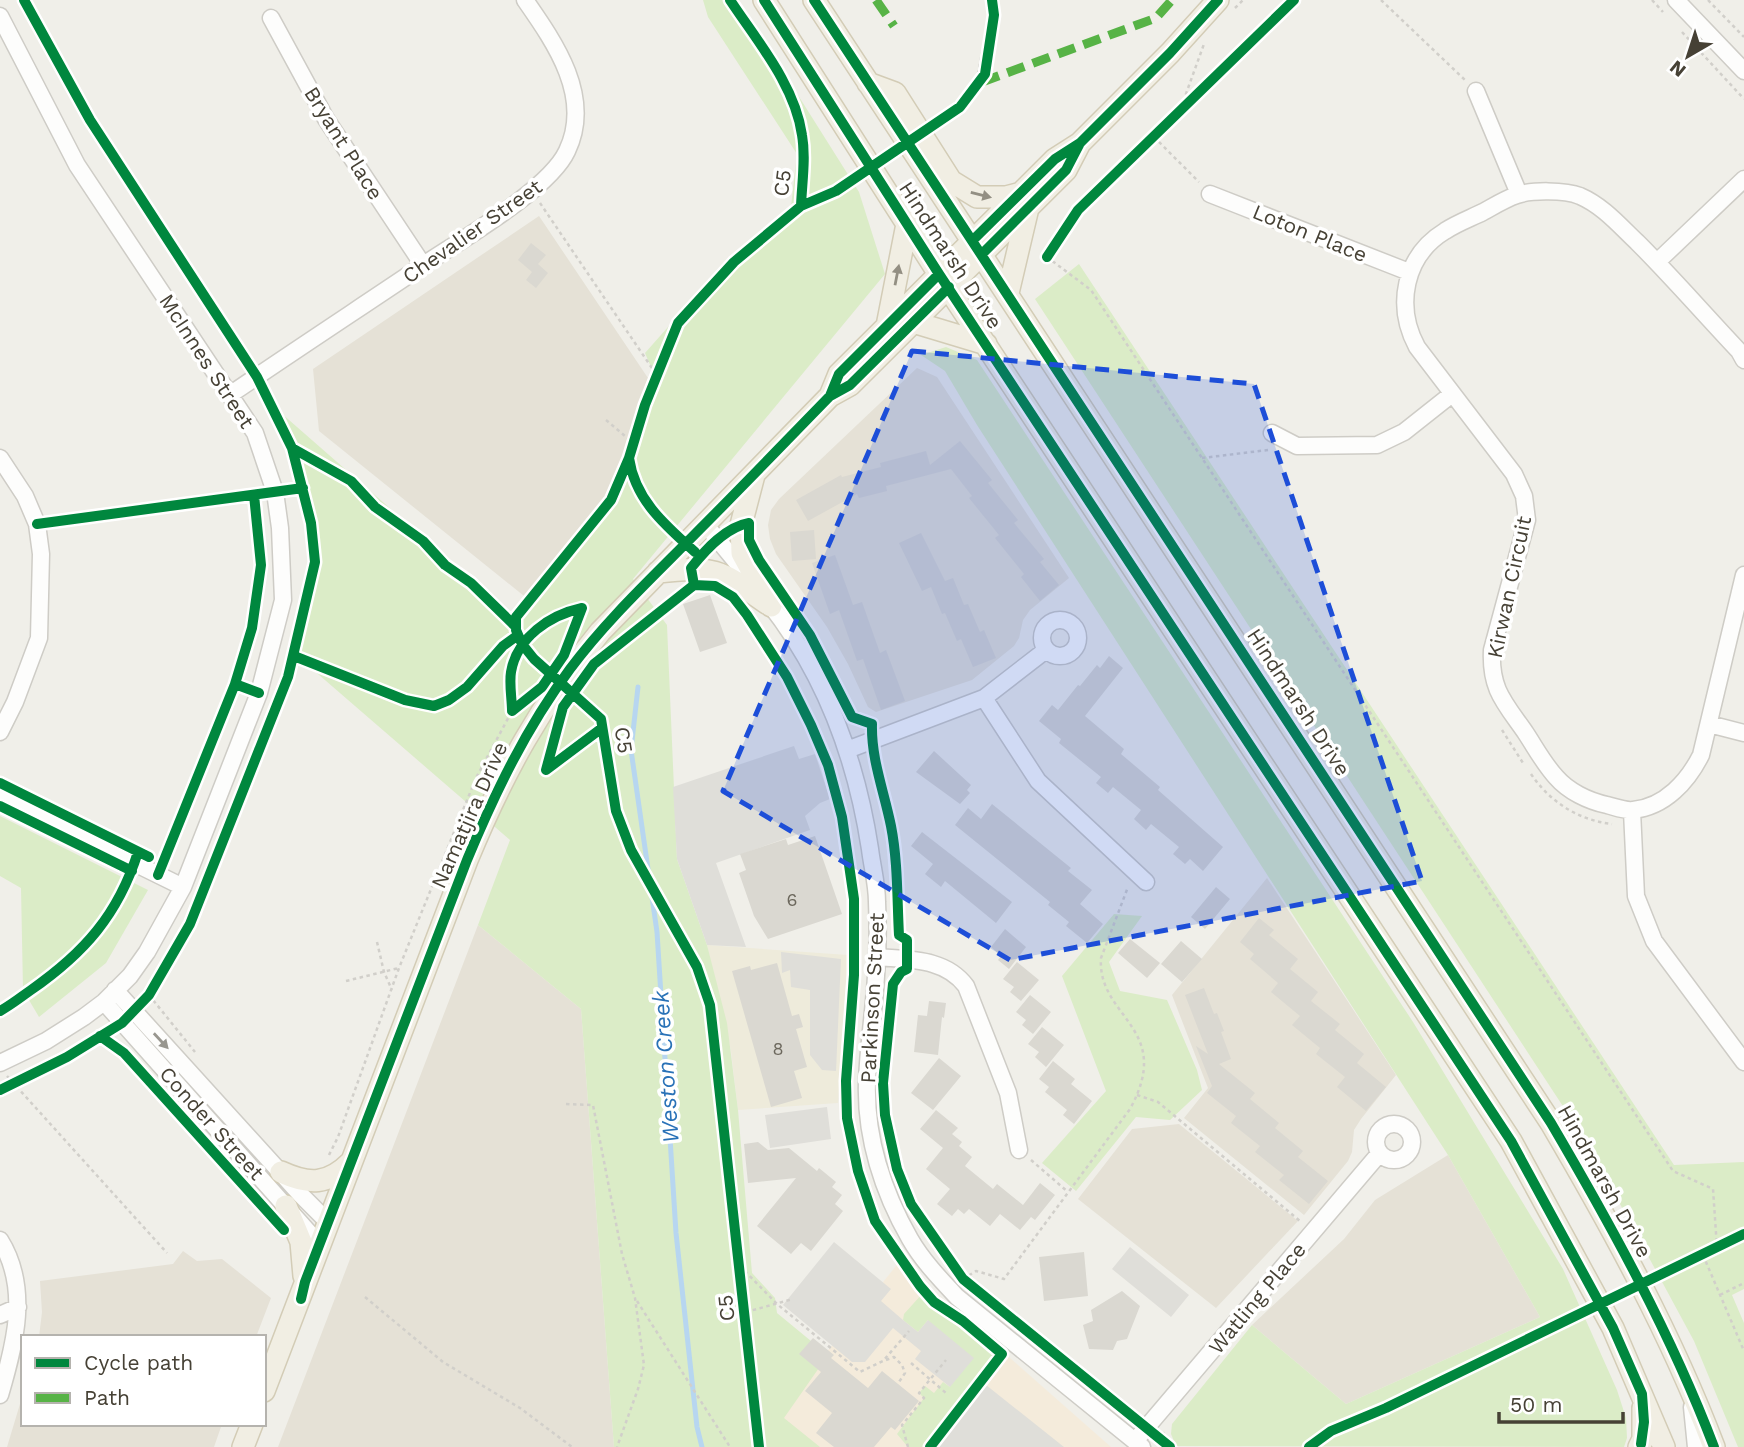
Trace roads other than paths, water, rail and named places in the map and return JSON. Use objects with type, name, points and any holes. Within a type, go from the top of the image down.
[{"type":"main road","name":"Hindmarsh Drive","points":[[765,0],[944,281],[1511,1141],[1613,1328],[1664,1447]]},
{"type":"main road","name":"Hindmarsh Drive","points":[[814,0],[1551,1123],[1646,1294],[1690,1384],[1714,1447]]},
{"type":"main road","name":"Namatjira Drive","points":[[830,396],[839,374],[887,326],[944,281],[1024,200],[1066,170],[1080,144],[1170,53],[1226,4]]},
{"type":"main road","points":[[868,83],[895,93],[951,181],[977,197],[1024,200],[1007,293]]},
{"type":"main road","points":[[887,326],[907,224]]},
{"type":"main road","name":"Namatjira Drive","points":[[266,1386],[490,805],[514,755],[569,670],[600,632],[830,396],[850,385],[913,323],[944,281]]},
{"type":"main road","points":[[913,323],[986,344]]},
{"type":"main road","points":[[754,473],[741,525],[742,554],[771,606]]},
{"type":"main road","points":[[658,572],[691,568],[714,570],[771,606]]},
{"type":"main road","points":[[281,1172],[308,1182],[326,1179],[341,1172],[352,1161]]},
{"type":"main road","points":[[286,1206],[302,1242],[305,1282]]},
{"type":"main road","points":[[1639,1447],[1643,1440],[1642,1394]]},
{"type":"main road","points":[[243,1447],[251,1426]]},
{"type":"street","name":"Chevalier Street","points":[[231,394],[532,191],[567,152],[574,129],[575,104],[569,72],[551,37],[525,0]]},
{"type":"street","points":[[1676,0],[1744,71]]},
{"type":"street","name":"McInnes Street","points":[[0,16],[78,165],[256,433],[275,492],[280,528],[283,600],[259,694],[183,887],[147,952],[130,976],[110,996],[46,1041],[0,1066]]},
{"type":"street","name":"Bryant Place","points":[[271,19],[326,119],[423,265]]},
{"type":"street","points":[[1476,91],[1519,194]]},
{"type":"street","points":[[1657,262],[1744,179]]},
{"type":"street","name":"Kirwan Circuit","points":[[1632,818],[1574,792],[1556,777],[1496,691],[1491,666],[1492,650],[1525,533],[1527,508],[1514,474],[1417,347],[1406,323],[1404,298],[1409,272],[1430,243],[1444,232],[1519,194],[1554,191],[1577,194],[1600,206],[1657,262],[1739,351],[1744,360]]},
{"type":"street","name":"Loton Place","points":[[1210,194],[1409,272]]},
{"type":"street","points":[[1272,433],[1297,446],[1377,445],[1404,432],[1452,394]]},
{"type":"street","points":[[0,458],[25,496],[37,524],[41,554],[39,638],[15,702],[0,732]]},
{"type":"street","name":"Parkinson Street","points":[[705,524],[771,606],[797,645],[829,703],[859,786],[877,899],[877,957],[866,1083],[868,1117],[876,1163],[911,1240],[934,1272],[957,1297],[1139,1444]]},
{"type":"street","points":[[1744,575],[1701,755],[1686,779],[1665,798],[1632,818],[1636,896],[1654,941],[1744,1062]]},
{"type":"street","points":[[847,750],[984,698],[1046,650]]},
{"type":"street","points":[[984,698],[1038,781],[1140,876]]},
{"type":"street","points":[[1709,724],[1744,733]]},
{"type":"street","points":[[0,797],[183,887]]},
{"type":"street","points":[[877,957],[936,963],[957,974],[966,986],[1008,1093],[1019,1150]]},
{"type":"street","name":"Conder Street","points":[[110,996],[134,1012],[328,1222]]},
{"type":"street","name":"Conder Street","points":[[110,996],[320,1245]]},
{"type":"street","name":"Watling Place","points":[[1139,1444],[1146,1428],[1379,1154]]},
{"type":"street","points":[[0,1240],[17,1281],[18,1307],[0,1395]]},
{"type":"street","points":[[0,1315],[18,1307]]},
{"type":"street","points":[[1690,1384],[1696,1447]]},
{"type":"waterway","name":"Weston Creek","points":[[638,687],[631,750],[657,932],[676,1233],[697,1427],[702,1447]]}]
